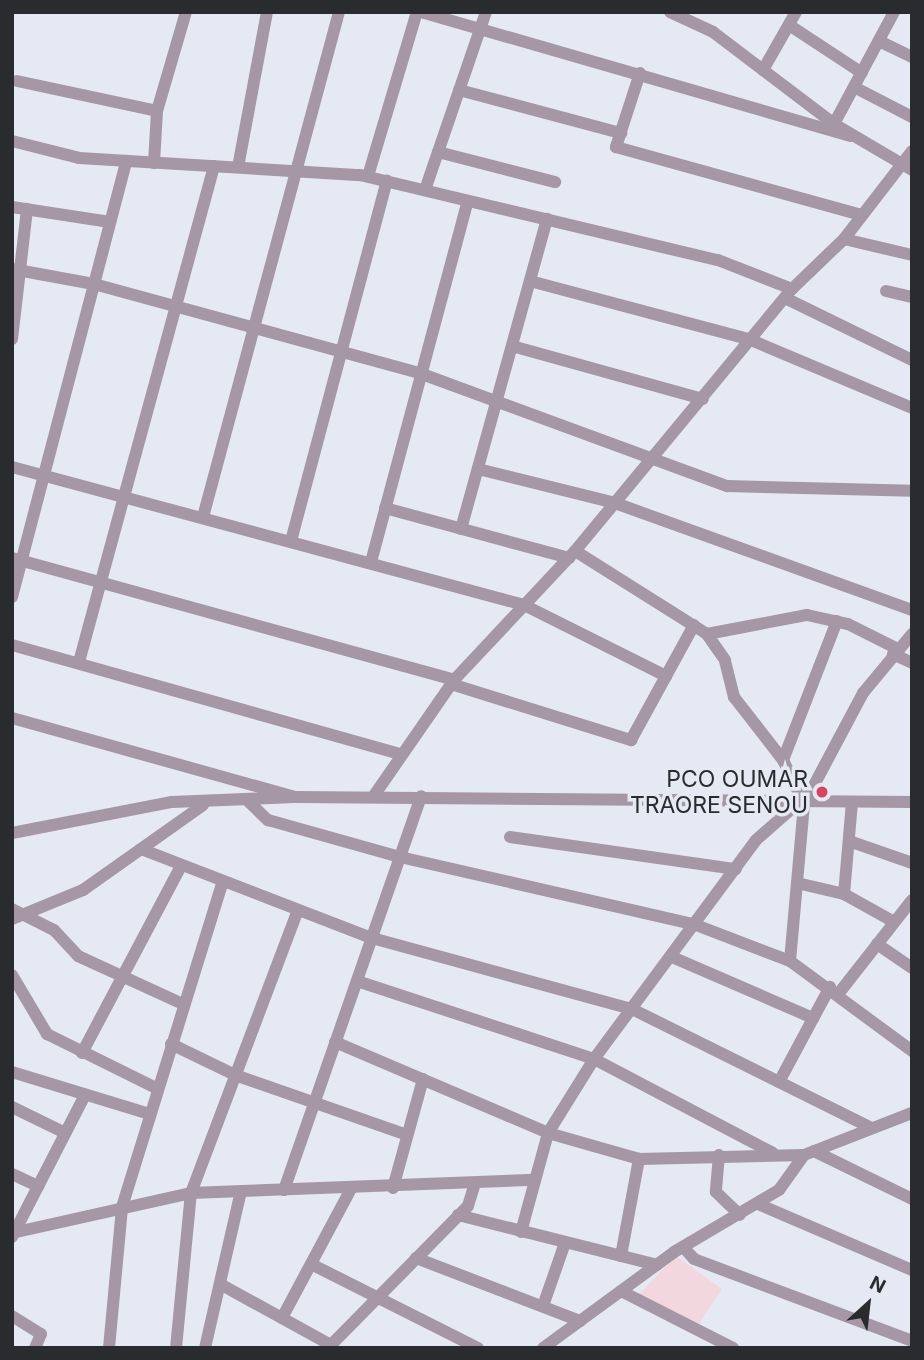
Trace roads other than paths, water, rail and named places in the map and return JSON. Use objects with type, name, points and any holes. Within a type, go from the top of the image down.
[{"type":"street","points":[[155,163],[157,111],[186,12]]},
{"type":"street","points":[[238,167],[267,12]]},
{"type":"street","points":[[203,517],[257,329],[339,12]]},
{"type":"street","points":[[368,176],[419,12],[640,73],[850,136]]},
{"type":"street","points":[[425,190],[486,12]]},
{"type":"street","points":[[670,12],[713,32],[850,136],[906,167]]},
{"type":"street","points":[[763,70],[796,12]]},
{"type":"street","points":[[834,124],[879,41],[890,13]]},
{"type":"street","points":[[789,25],[862,73]]},
{"type":"street","points":[[879,41],[912,57]]},
{"type":"street","points":[[640,73],[616,147],[862,215]]},
{"type":"street","points":[[17,81],[157,111]]},
{"type":"street","points":[[854,87],[912,117]]},
{"type":"street","points":[[459,90],[621,133]]},
{"type":"street","points":[[12,141],[79,158],[368,176],[718,260],[789,293],[912,360]]},
{"type":"street","points":[[373,797],[399,754],[453,682],[572,554],[789,293],[844,239],[906,167],[912,150]]},
{"type":"street","points":[[438,152],[555,182]]},
{"type":"street","points":[[12,597],[17,559],[43,474],[126,161]]},
{"type":"street","points":[[79,662],[214,166]]},
{"type":"street","points":[[291,541],[387,181]]},
{"type":"street","points":[[371,562],[468,201]]},
{"type":"street","points":[[12,207],[110,222]]},
{"type":"street","points":[[12,339],[16,270],[27,209]]},
{"type":"street","points":[[461,528],[547,219]]},
{"type":"street","points":[[844,239],[912,255]]},
{"type":"street","points":[[16,270],[94,284],[422,374],[656,456],[727,486],[912,491]]},
{"type":"street","points":[[530,281],[751,340],[912,408]]},
{"type":"street","points":[[886,291],[912,297]]},
{"type":"street","points":[[512,346],[703,399]]},
{"type":"street","points":[[12,467],[524,605],[666,676]]},
{"type":"street","points":[[478,469],[615,503],[912,610]]},
{"type":"street","points":[[385,508],[572,554],[708,634],[725,660],[734,697],[783,760],[800,804],[790,961]]},
{"type":"street","points":[[17,559],[453,682],[631,740],[694,625]]},
{"type":"street","points":[[708,634],[807,615],[837,621],[912,663]]},
{"type":"street","points":[[783,760],[837,621]]},
{"type":"street","points":[[521,1232],[548,1133],[594,1059],[736,869],[800,804],[863,693],[912,634]]},
{"type":"street","points":[[12,645],[399,754]]},
{"type":"street","points":[[12,718],[294,796]]},
{"type":"street","points":[[12,833],[172,802],[203,805],[294,796],[800,804],[912,802]]},
{"type":"street","points":[[284,1190],[421,796]]},
{"type":"street","points":[[248,801],[268,820],[400,857],[696,925],[790,961],[834,990],[912,1051]]},
{"type":"street","points":[[844,894],[852,803]]},
{"type":"street","points":[[16,914],[83,890],[203,805]]},
{"type":"street","points":[[510,837],[736,869]]},
{"type":"street","points":[[849,841],[912,863]]},
{"type":"street","points":[[141,849],[222,884],[372,938],[632,1009],[870,1127]]},
{"type":"street","points":[[82,1053],[181,866]]},
{"type":"street","points":[[797,883],[844,894],[894,922]]},
{"type":"street","points":[[109,1348],[122,1207],[156,1088],[222,884]]},
{"type":"street","points":[[779,1082],[813,1018],[834,990],[911,903]]},
{"type":"street","points":[[176,1348],[191,1193],[297,912]]},
{"type":"street","points":[[16,914],[54,930],[78,956],[183,1004]]},
{"type":"street","points":[[877,944],[912,968]]},
{"type":"street","points":[[672,957],[813,1018]]},
{"type":"street","points":[[12,975],[47,1034],[156,1088]]},
{"type":"street","points":[[357,981],[594,1059],[773,1153]]},
{"type":"street","points":[[335,1042],[548,1133],[639,1158],[809,1153],[912,1112]]},
{"type":"street","points":[[171,1044],[236,1075],[407,1135]]},
{"type":"street","points":[[12,1072],[149,1114]]},
{"type":"street","points":[[393,1188],[423,1079]]},
{"type":"street","points":[[13,1235],[85,1095]]},
{"type":"street","points":[[12,1107],[65,1133]]},
{"type":"street","points":[[809,1153],[912,1199]]},
{"type":"street","points":[[542,1348],[683,1247],[779,1190],[809,1153]]},
{"type":"street","points":[[719,1155],[716,1192],[740,1214]]},
{"type":"street","points":[[621,1256],[639,1158]]},
{"type":"street","points":[[12,1174],[38,1186]]},
{"type":"street","points":[[13,1235],[122,1207],[191,1193],[393,1188],[536,1180]]},
{"type":"street","points":[[220,1284],[329,1346],[458,1215],[475,1183]]},
{"type":"street","points":[[282,1318],[351,1189]]},
{"type":"street","points":[[205,1348],[242,1191]]},
{"type":"street","points":[[758,1204],[912,1270]]},
{"type":"street","points":[[458,1215],[657,1265]]},
{"type":"street","points":[[543,1306],[565,1243]]},
{"type":"street","points":[[683,1247],[694,1259],[912,1341]]},
{"type":"street","points":[[416,1258],[580,1321]]},
{"type":"street","points":[[311,1264],[478,1348]]},
{"type":"street","points":[[621,1291],[728,1347]]},
{"type":"street","points":[[12,1316],[41,1334],[35,1348]]},
{"type":"place","name":"PCO OUMAR TRAORE SENOU","points":[[822,792]]}]
